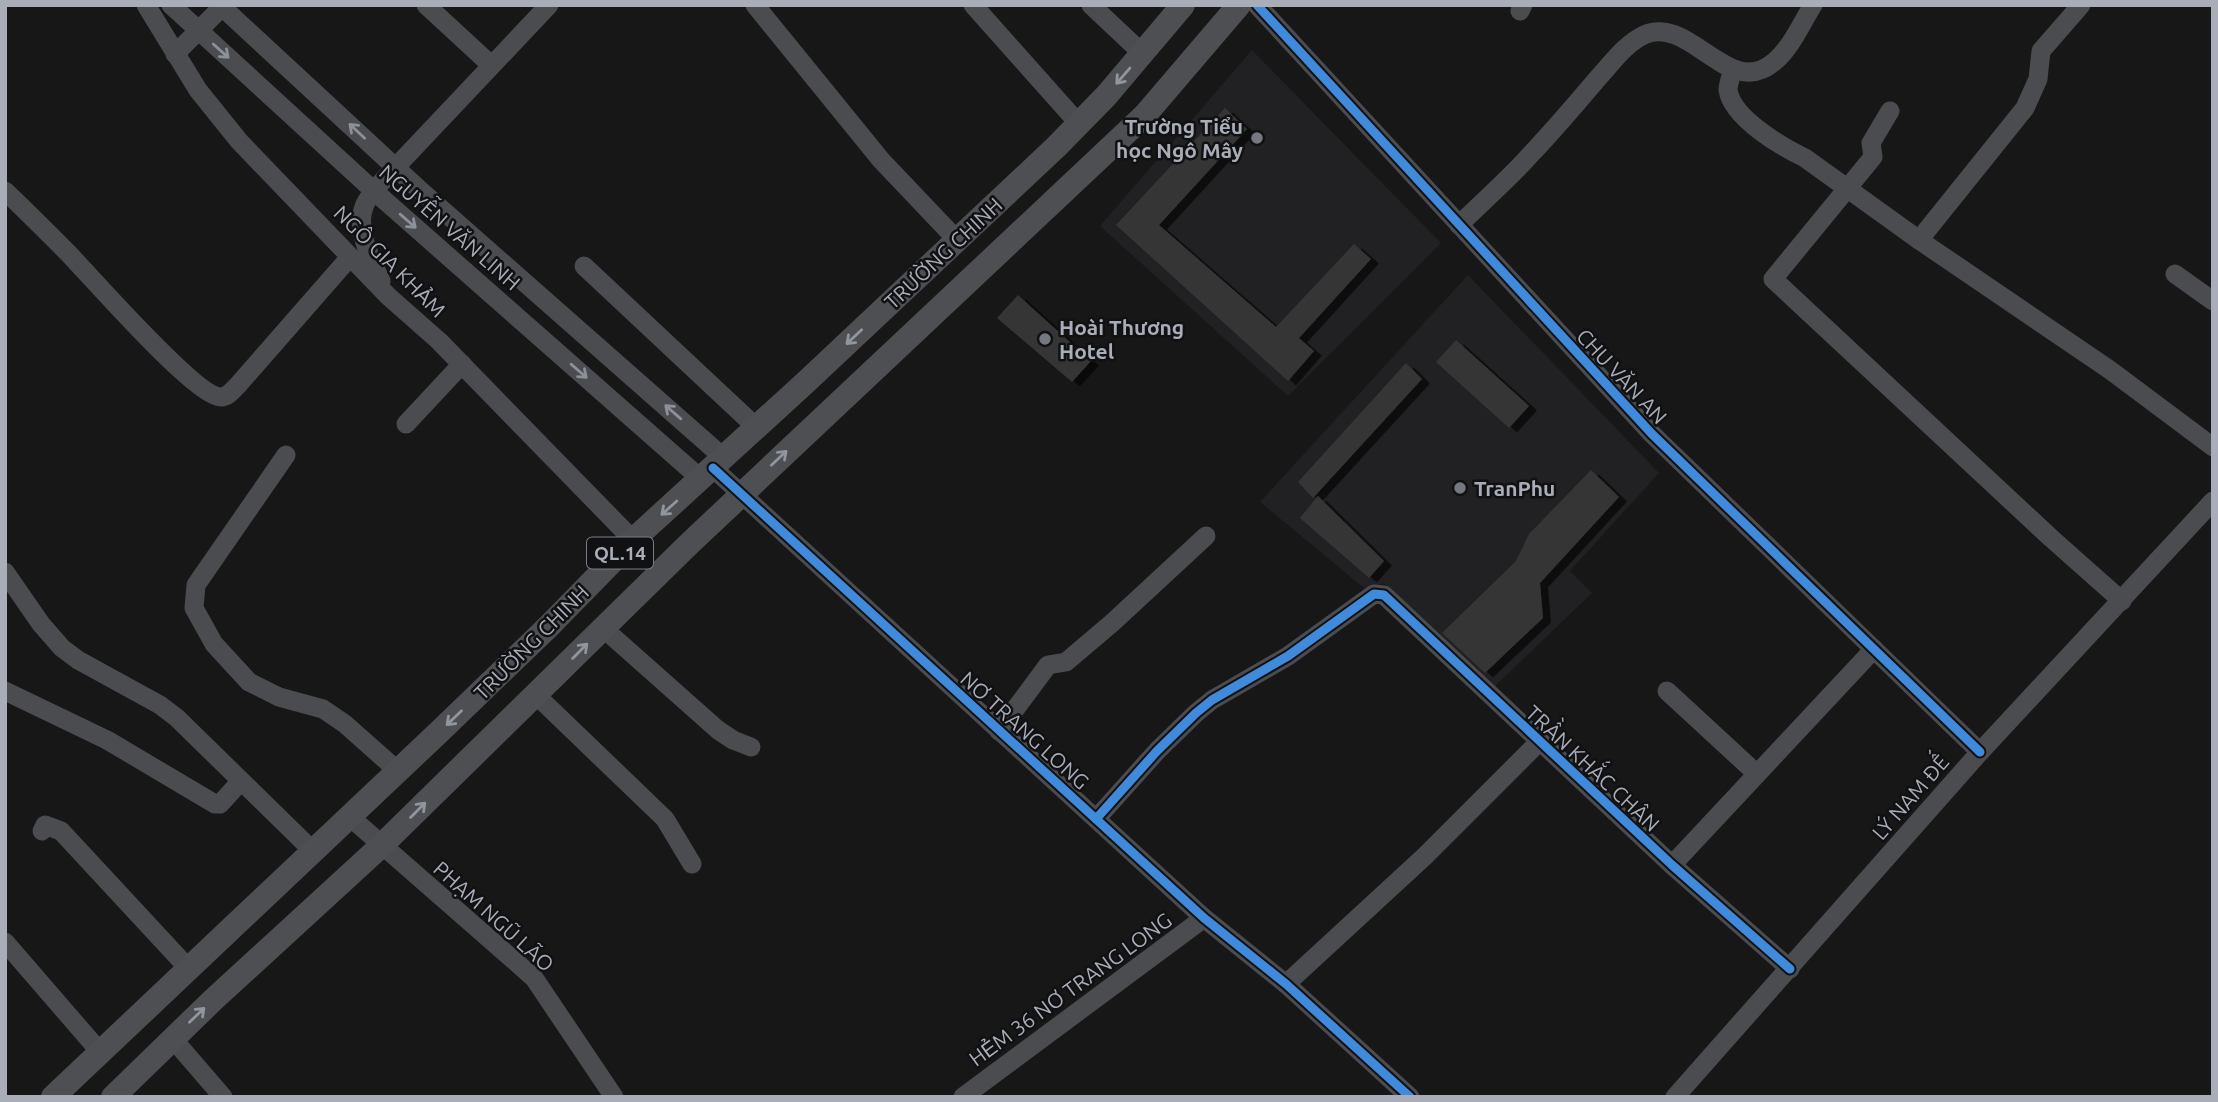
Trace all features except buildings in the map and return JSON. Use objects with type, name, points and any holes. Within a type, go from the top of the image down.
[{"type":"main road","name":"TRƯỜNG CHINH","points":[[53,1097],[550,626],[634,540],[757,428],[1079,124],[1143,54],[1183,5]]},
{"type":"main road","name":"TRƯỜNG CHINH","points":[[113,1097],[381,846],[741,494],[1144,115],[1239,5]]},
{"type":"street","name":"NGÔ GIA KHẢM","points":[[146,5],[198,90],[239,141],[388,296],[462,364],[634,540]]},
{"type":"street","name":"NGUYỄN VĂN LINH","points":[[171,5],[374,191],[713,468]]},
{"type":"street","points":[[426,5],[491,65]]},
{"type":"street","points":[[388,296],[365,241],[362,210],[374,191],[549,5]]},
{"type":"street","points":[[755,5],[881,159],[957,240]]},
{"type":"street","points":[[973,5],[1079,124]]},
{"type":"street","points":[[1091,5],[1143,54]]},
{"type":"street","name":"CHU VĂN AN","points":[[1257,5],[1652,434],[1980,752]]},
{"type":"street","points":[[1459,225],[1530,156],[1618,55],[1640,37],[1650,33],[1668,33],[1733,69],[1755,73],[1783,54],[1813,5]]},
{"type":"street","points":[[1919,240],[2025,107],[2038,79],[2041,51],[2081,5]]},
{"type":"street","points":[[175,54],[222,6]]},
{"type":"street","name":"NGUYỄN VĂN LINH","points":[[222,6],[713,468]]},
{"type":"street","points":[[1733,69],[1728,88],[1732,102],[1742,115],[1779,144],[1805,158],[1847,190],[2110,370],[2213,447]]},
{"type":"street","points":[[1890,111],[1871,143],[1873,158],[1773,279],[2122,601]]},
{"type":"street","points":[[5,191],[68,252],[157,346],[197,384],[221,397],[229,395],[350,257]]},
{"type":"street","points":[[584,266],[757,428]]},
{"type":"street","points":[[2175,274],[2213,301]]},
{"type":"street","points":[[406,424],[462,364]]},
{"type":"street","points":[[286,455],[196,585],[194,608],[214,644],[249,682],[278,697],[323,709],[345,724],[398,771]]},
{"type":"street","name":"NƠ TRANG LONG","points":[[713,468],[1204,918],[1286,984],[1410,1097]]},
{"type":"street","name":"LÝ NAM ĐẾ","points":[[1675,1097],[1980,752],[2213,501]]},
{"type":"street","points":[[999,731],[1048,665],[1066,662],[1206,536]]},
{"type":"street","points":[[5,572],[41,624],[62,648],[78,660],[160,705],[177,718],[313,851]]},
{"type":"street","name":"TRẦN KHẮC CHÂN","points":[[1096,818],[1157,751],[1212,700],[1288,656],[1374,594],[1384,595],[1672,866],[1790,969]]},
{"type":"street","points":[[603,628],[718,730],[751,747]]},
{"type":"street","points":[[1672,866],[1874,649]]},
{"type":"street","points":[[5,691],[107,740],[215,803],[220,804],[225,800],[241,781]]},
{"type":"street","points":[[1668,691],[1757,774]]},
{"type":"street","points":[[535,694],[665,819],[692,864]]},
{"type":"street","points":[[1286,984],[1425,856],[1539,742]]},
{"type":"street","name":"PHẠM NGŨ LÃO","points":[[349,816],[534,978],[614,1097]]},
{"type":"street","points":[[42,831],[46,825],[61,831],[189,969]]},
{"type":"street","name":"HẺM 36 NƠ TRANG LONG","points":[[963,1097],[1204,918]]},
{"type":"street","points":[[5,942],[101,1053]]},
{"type":"street","points":[[173,1039],[223,1097]]},
{"type":"shaded area","name":"Trường Tiểu học Ngô Mây","points":[[1252,50],[1441,243],[1288,396],[1100,226]]},
{"type":"shaded area","name":"TranPhu","points":[[1468,275],[1659,473],[1570,571],[1592,593],[1494,687],[1384,583],[1365,589],[1260,502]]},
{"type":"cycle path","points":[[1257,5],[1652,434],[1980,752]]},
{"type":"cycle path","points":[[713,468],[1204,918],[1286,984],[1410,1097]]},
{"type":"cycle path","points":[[1096,819],[1157,751],[1212,700],[1288,656],[1374,594],[1384,595],[1672,865],[1790,969]]},
{"type":"place","name":"Trường Tiểu học Ngô Mây","points":[[1257,138]]},
{"type":"place","name":"Hoài Thương Hotel","points":[[1045,339]]},
{"type":"place","name":"TranPhu","points":[[1460,488]]}]
